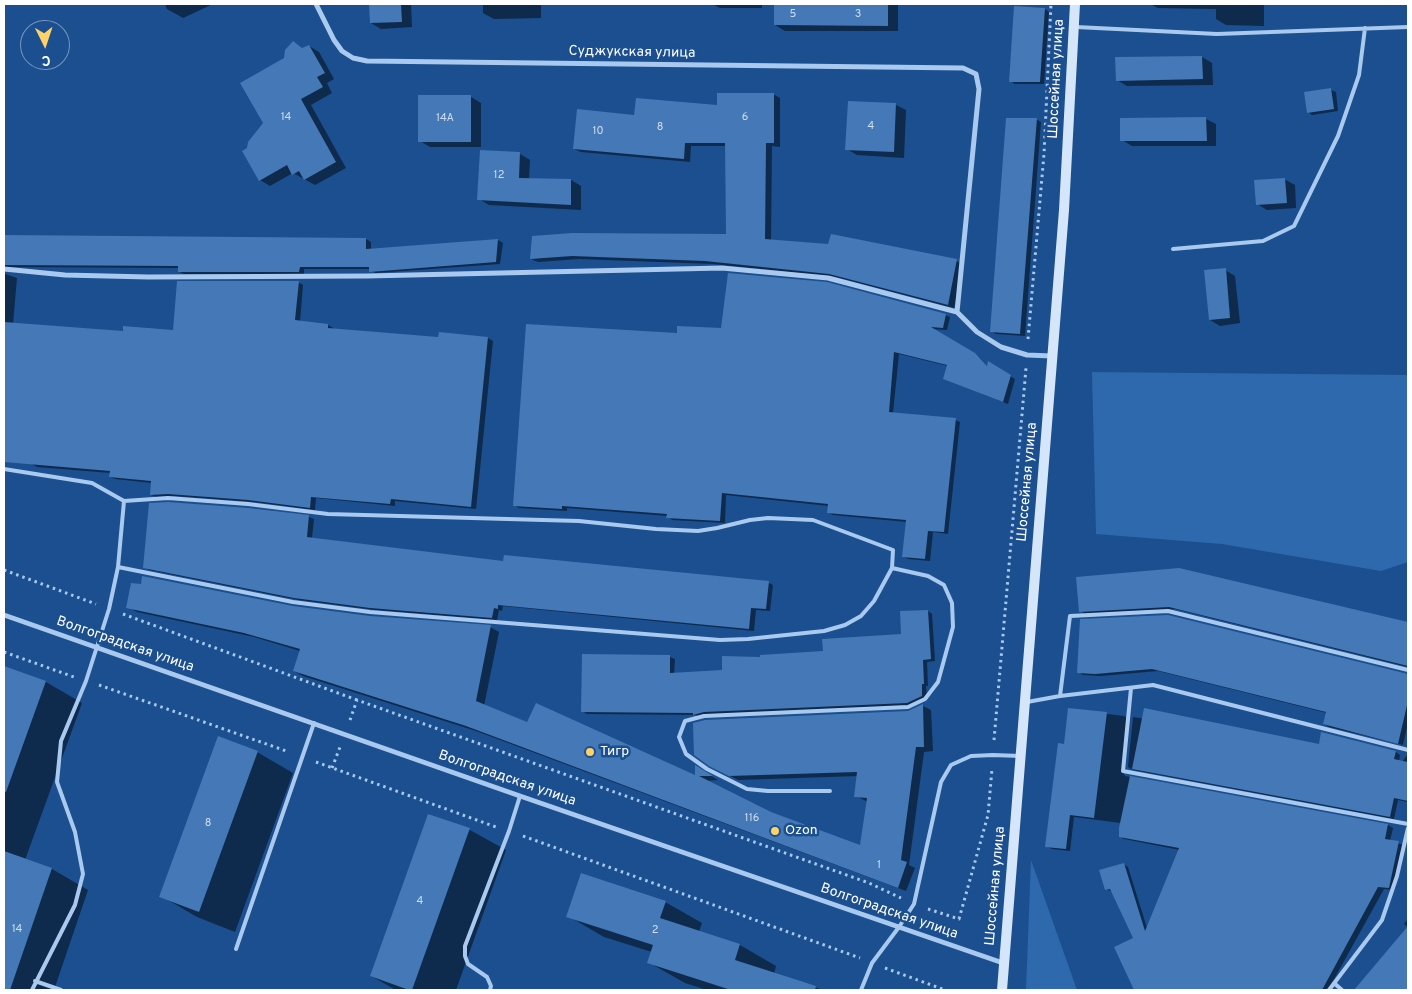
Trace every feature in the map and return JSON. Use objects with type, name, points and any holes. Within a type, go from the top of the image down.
[{"type":"street","name":"Суджукская улица","points":[[316,4],[334,40],[342,51],[353,58],[367,60],[963,68],[976,74],[979,89],[957,312]]},
{"type":"street","name":"Шоссейная улица","points":[[1002,990],[1064,210],[1075,4]]},
{"type":"street","points":[[4,269],[66,275],[168,277],[367,276],[722,268],[828,278],[957,312],[977,332],[1001,347],[1027,355],[1052,356]]},
{"type":"street","name":"Волгоградская улица","points":[[4,615],[1003,963]]},
{"type":"lane","points":[[1074,27],[1217,34],[1408,27]]},
{"type":"lane","points":[[1173,249],[1263,241],[1294,226],[1338,136],[1359,75],[1365,28]]},
{"type":"lane","points":[[4,469],[92,484],[124,501],[168,498],[248,504],[328,514],[580,521],[656,529],[698,530],[768,518],[813,520],[894,550],[892,568],[874,601],[861,616],[845,625],[824,631],[720,640],[370,612],[293,602],[118,566]]},
{"type":"lane","points":[[32,990],[75,904],[83,874],[75,832],[58,782],[61,741],[86,681],[109,609],[118,566],[124,501]]},
{"type":"lane","points":[[830,791],[747,789],[707,769],[686,754],[679,737],[685,721],[704,716],[908,707],[925,699],[938,682],[953,626],[952,603],[944,585],[928,576],[892,568]]},
{"type":"lane","points":[[1060,696],[1070,616],[1168,611],[1408,670]]},
{"type":"lane","points":[[1024,702],[1153,685],[1408,750]]},
{"type":"lane","points":[[1131,688],[1123,771],[1408,824]]},
{"type":"lane","points":[[236,949],[314,723]]},
{"type":"lane","points":[[861,990],[872,963],[914,904],[941,782],[951,765],[971,756],[1020,756]]},
{"type":"lane","points":[[490,990],[487,977],[468,964],[464,956],[465,946],[509,832],[520,796]]},
{"type":"lane","points":[[1329,990],[1382,920],[1397,876],[1408,828]]},
{"type":"lane","points":[[35,981],[61,990]]},
{"type":"lane","points":[[1334,983],[1342,990]]},
{"type":"path","points":[[4,570],[357,700],[869,882],[914,904],[958,919],[988,815],[1044,154],[1052,4]]},
{"type":"path","points":[[4,652],[303,757],[945,990]]},
{"type":"path","points":[[332,768],[357,700]]},
{"type":"shaded area","points":[[1092,372],[1408,375],[1408,562],[1381,571],[1222,544],[1096,534]]},
{"type":"shaded area","points":[[1031,860],[1077,990],[1026,990]]},
{"type":"building","points":[[369,4],[401,4],[402,22],[370,23]]},
{"type":"building","points":[[774,4],[888,4],[888,26],[774,25]]},
{"type":"building","points":[[1014,6],[1045,8],[1040,82],[1009,82]]},
{"type":"building","points":[[293,41],[302,48],[309,45],[325,73],[317,77],[323,87],[301,99],[336,162],[304,180],[299,171],[292,175],[287,165],[259,181],[242,151],[247,148],[248,142],[263,123],[240,83],[284,58],[285,50]]},
{"type":"building","points":[[1202,56],[1203,79],[1116,81],[1115,57]]},
{"type":"building","points":[[1331,88],[1334,109],[1307,113],[1304,92]]},
{"type":"building","points":[[717,93],[774,93],[774,143],[766,143],[765,239],[828,244],[831,234],[957,259],[948,305],[829,274],[705,261],[572,256],[530,259],[532,236],[572,233],[726,234],[725,143],[685,143],[684,159],[573,149],[577,109],[634,115],[636,98],[717,105]]},
{"type":"building","points":[[418,95],[471,95],[471,142],[418,142]]},
{"type":"building","points":[[848,101],[896,103],[894,152],[845,150]]},
{"type":"building","points":[[1206,117],[1207,141],[1120,141],[1120,118]]},
{"type":"building","points":[[1006,118],[1037,118],[1020,334],[990,332]]},
{"type":"building","points":[[480,150],[520,152],[519,178],[571,179],[571,205],[477,200]]},
{"type":"building","points":[[1285,178],[1287,203],[1256,205],[1254,180]]},
{"type":"building","points":[[4,235],[366,238],[366,249],[498,239],[496,262],[369,272],[369,267],[300,267],[299,272],[178,272],[178,266],[4,265]]},
{"type":"building","points":[[1226,268],[1230,318],[1209,320],[1204,270]]},
{"type":"building","points":[[728,273],[827,282],[946,314],[943,328],[931,327],[975,353],[987,366],[988,361],[1011,375],[1003,402],[943,379],[947,365],[894,352],[889,412],[956,418],[944,532],[928,531],[925,559],[902,557],[906,520],[827,513],[828,504],[722,493],[720,521],[666,518],[667,514],[562,506],[562,509],[513,506],[526,324],[677,333],[677,326],[721,328]]},
{"type":"building","points":[[177,281],[299,281],[295,320],[328,324],[328,328],[438,337],[439,332],[488,337],[471,507],[391,499],[390,504],[311,497],[310,508],[248,500],[168,494],[150,495],[151,481],[109,477],[110,471],[4,462],[4,322],[123,331],[123,326],[173,330]]},
{"type":"building","points":[[168,502],[309,515],[307,537],[503,561],[504,555],[769,581],[766,609],[751,608],[749,629],[498,605],[498,609],[494,608],[492,618],[370,608],[294,598],[143,568],[149,503]]},
{"type":"building","points":[[1179,568],[1408,622],[1408,666],[1169,607],[1079,612],[1076,577]]},
{"type":"building","points":[[142,576],[293,606],[370,616],[491,625],[476,701],[527,722],[536,703],[695,775],[695,765],[713,776],[699,776],[771,812],[860,845],[867,798],[854,797],[857,772],[729,776],[709,766],[694,755],[693,723],[705,720],[908,711],[923,704],[924,747],[916,747],[901,860],[907,862],[898,888],[466,726],[293,671],[300,649],[244,633],[126,608],[131,583],[141,584]]},
{"type":"building","points":[[928,610],[931,659],[923,660],[924,684],[922,684],[922,696],[907,703],[704,712],[693,715],[693,713],[581,712],[582,654],[670,655],[670,673],[722,670],[722,656],[760,657],[760,655],[823,651],[822,639],[901,634],[900,611]]},
{"type":"building","points":[[1168,615],[1408,674],[1408,701],[1398,744],[1323,724],[1326,712],[1152,669],[1095,674],[1077,673],[1080,619]]},
{"type":"building","points":[[4,666],[46,681],[6,792],[4,791]]},
{"type":"building","points":[[1068,708],[1107,712],[1094,818],[1070,815],[1066,849],[1045,847],[1058,743],[1064,744]]},
{"type":"building","points":[[1144,708],[1319,744],[1321,732],[1396,751],[1394,759],[1408,762],[1408,801],[1394,798],[1390,817],[1132,769]]},
{"type":"building","points":[[218,736],[258,751],[199,912],[159,897]]},
{"type":"building","points":[[1130,776],[1388,824],[1385,839],[1399,841],[1389,888],[1378,887],[1322,990],[1134,990],[1114,947],[1133,938],[1110,889],[1105,890],[1099,870],[1124,863],[1145,931],[1179,848],[1119,837],[1119,828]]},
{"type":"building","points":[[428,814],[470,828],[412,990],[409,990],[370,976]]},
{"type":"building","points":[[4,851],[52,868],[10,990],[4,990]]},
{"type":"building","points":[[581,873],[666,901],[660,918],[740,944],[735,960],[816,986],[815,990],[731,990],[647,963],[653,945],[566,917]]},
{"type":"building","points":[[1408,926],[1408,990],[1354,990]]},
{"type":"place","name":"Тигр","points":[[590,752]]},
{"type":"place","name":"Ozon","points":[[775,831]]}]
